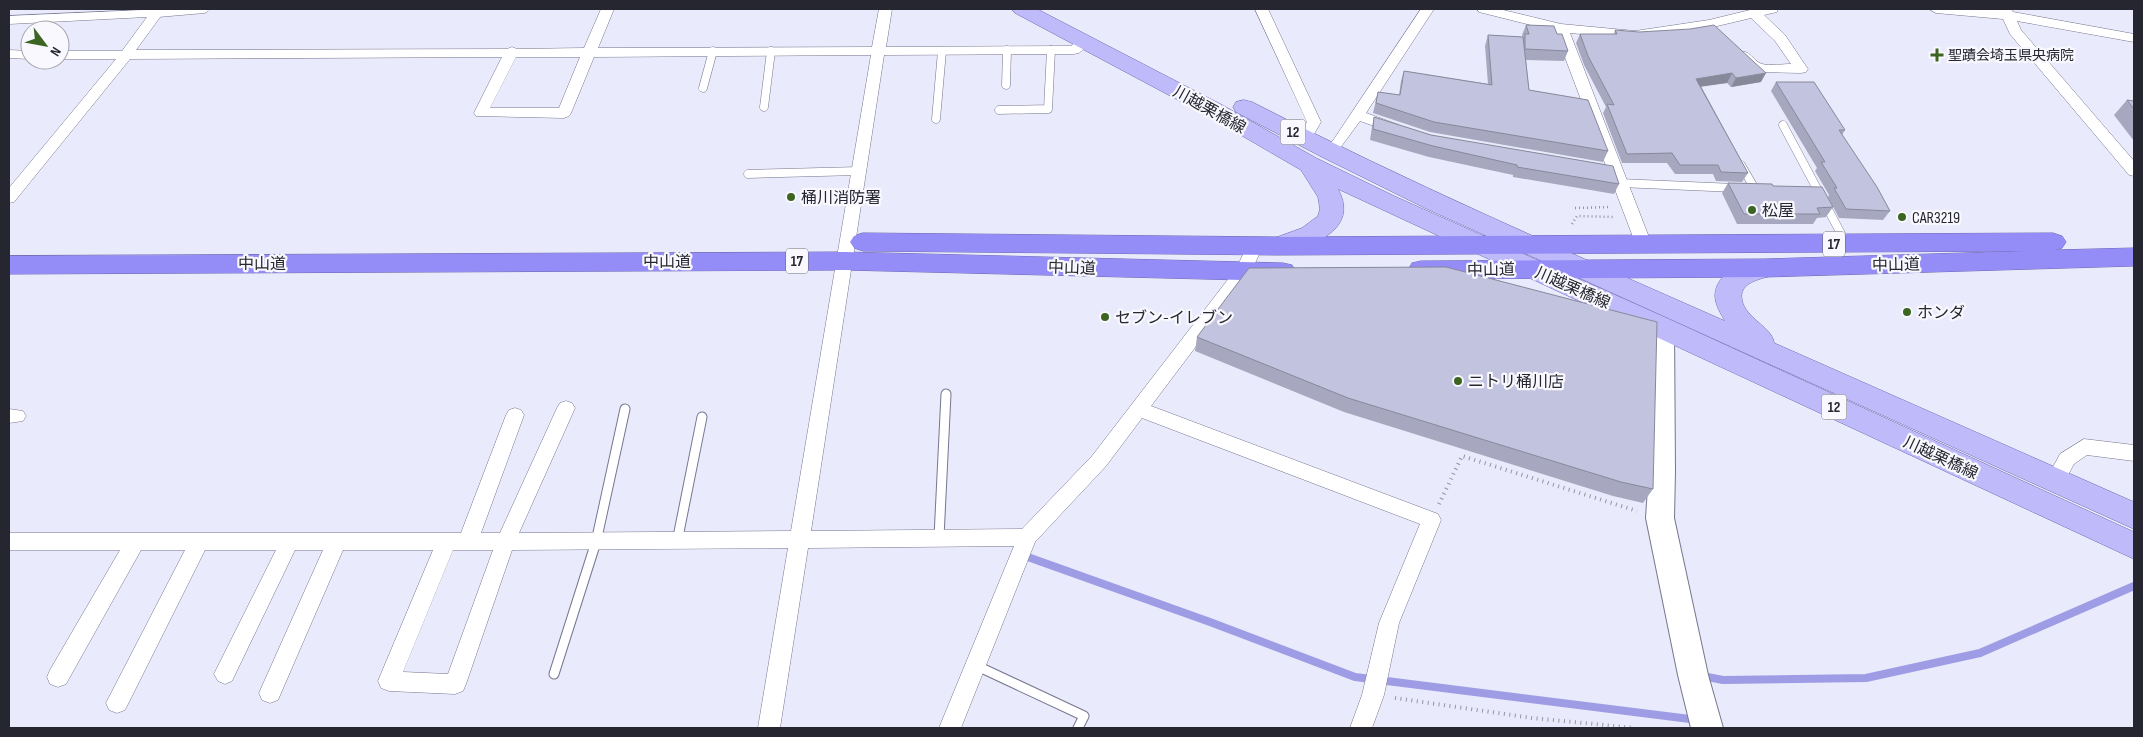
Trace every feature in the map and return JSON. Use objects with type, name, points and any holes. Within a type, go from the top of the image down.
[{"type":"highway","name":"中山道","points":[[1393,271],[1644,245],[2134,241]]},
{"type":"highway","name":"中山道","points":[[9,265],[846,251],[1266,246],[1482,246]]},
{"type":"highway","name":"中山道","points":[[9,247],[846,251],[1243,272],[1303,272]]},
{"type":"highway","name":"中山道","points":[[1533,258],[1585,269],[1765,268],[2134,257]]},
{"type":"main road","name":"川越栗橋線","points":[[1022,9],[1086,41],[1308,164],[1385,202],[1482,246],[1533,258]]},
{"type":"main road","name":"川越栗橋線","points":[[1057,9],[1662,327],[2134,546]]},
{"type":"main road","points":[[1266,246],[1303,239],[1319,231],[1330,221],[1334,208],[1330,194],[1322,180],[1308,164]]},
{"type":"main road","points":[[1765,268],[1741,276],[1733,282],[1727,292],[1729,305],[1738,319],[1754,335],[1785,358]]},
{"type":"main road","name":"川越栗橋線","points":[[1585,269],[2134,516]]},
{"type":"street","points":[[512,52],[481,113],[564,113],[607,9]]},
{"type":"street","points":[[769,728],[885,9]]},
{"type":"street","points":[[1261,9],[1314,122],[1305,138]]},
{"type":"street","points":[[1330,152],[1339,142],[1427,9]]},
{"type":"street","points":[[1484,9],[1561,28],[1636,34],[1709,24],[1748,12],[1772,9]]},
{"type":"street","points":[[1936,9],[2006,12],[2134,38]]},
{"type":"street","points":[[9,20],[159,11]]},
{"type":"street","points":[[9,198],[126,55],[159,11]]},
{"type":"street","points":[[1709,24],[1758,68],[1802,69],[1780,38],[1748,12]]},
{"type":"street","points":[[2006,12],[2015,30],[2134,172]]},
{"type":"street","points":[[1561,28],[1644,245]]},
{"type":"street","points":[[70,55],[1074,50],[1086,41]]},
{"type":"street","points":[[1357,115],[1404,131]]},
{"type":"street","points":[[1597,167],[1618,177]]},
{"type":"street","points":[[950,728],[1027,537],[1100,461],[1243,272],[1266,246]]},
{"type":"street","points":[[1662,327],[1662,472],[1660,518],[1693,675],[1707,728]]},
{"type":"street","points":[[447,541],[389,681],[455,684],[505,543],[566,408]]},
{"type":"street","points":[[1139,409],[1431,520],[1389,623],[1373,695],[1361,728]]},
{"type":"street","points":[[468,542],[515,415]]},
{"type":"street","points":[[2055,480],[2067,459],[2084,447],[2134,453]]},
{"type":"street","points":[[9,541],[447,541],[505,543],[1027,537]]},
{"type":"street","points":[[58,677],[136,541]]},
{"type":"street","points":[[117,703],[200,541]]},
{"type":"street","points":[[224,674],[290,541]]},
{"type":"street","points":[[270,693],[337,541]]},
{"type":"lane","points":[[159,11],[204,9]]},
{"type":"lane","points":[[1006,85],[1007,50]]},
{"type":"lane","points":[[999,110],[1048,109],[1051,50]]},
{"type":"lane","points":[[936,119],[942,51]]},
{"type":"lane","points":[[703,88],[713,52]]},
{"type":"lane","points":[[764,107],[771,52]]},
{"type":"lane","points":[[1783,125],[1846,243]]},
{"type":"lane","points":[[1737,158],[1754,189]]},
{"type":"lane","points":[[748,174],[859,170]]},
{"type":"lane","points":[[1618,177],[1764,189]]},
{"type":"lane","points":[[1809,191],[1818,192]]},
{"type":"lane","points":[[939,537],[946,394]]},
{"type":"lane","points":[[554,674],[596,542],[625,409]]},
{"type":"lane","points":[[677,542],[702,418]]},
{"type":"lane","points":[[975,666],[1084,716],[1078,728]]},
{"type":"path","points":[[1431,520],[1462,456],[1660,518]]},
{"type":"path","points":[[1373,695],[1532,718],[1635,728]]},
{"type":"building","points":[[1526,25],[1554,26],[1557,34],[1562,34],[1568,51],[1525,49],[1525,34],[1529,34]]},
{"type":"building","points":[[1714,25],[1766,73],[1736,78],[1732,73],[1696,79],[1748,173],[1721,172],[1718,165],[1680,165],[1672,153],[1627,154],[1607,104],[1614,105],[1588,56],[1580,34],[1617,34],[1615,30],[1639,32],[1690,29]]},
{"type":"building","points":[[1488,35],[1523,37],[1529,90],[1588,100],[1608,151],[1434,122],[1376,103],[1378,92],[1400,95],[1404,71],[1492,85]]},
{"type":"building","points":[[1776,82],[1814,82],[1845,130],[1839,130],[1877,187],[1890,211],[1846,209],[1834,188],[1837,188],[1821,162],[1825,162]]},
{"type":"building","points":[[2127,100],[2134,101],[2134,109]]},
{"type":"building","points":[[1374,117],[1431,135],[1613,166],[1619,184],[1517,167],[1517,165],[1433,146],[1373,129]]},
{"type":"building","points":[[1728,183],[1822,187],[1833,207],[1817,208],[1820,214],[1744,214]]},
{"type":"building","name":"ニトリ桶川店","points":[[1446,267],[1657,322],[1653,489],[1621,482],[1348,398],[1197,337],[1249,268]]},
{"type":"waterway","points":[[1025,556],[1210,622],[1355,677],[1698,720]]},
{"type":"waterway","points":[[1702,676],[1723,680],[1866,678],[1980,653],[2134,586]]},
{"type":"place","name":"聖蹟会埼玉県央病院","points":[[1937,55]]},
{"type":"place","name":"桶川消防署","points":[[791,197]]},
{"type":"place","name":"松屋","points":[[1752,210]]},
{"type":"place","name":"CAR3219","points":[[1902,217]]},
{"type":"place","name":"ホンダ","points":[[1907,312]]},
{"type":"place","name":"セブン-イレブン","points":[[1105,317]]},
{"type":"place","name":"ニトリ桶川店","points":[[1458,381]]}]
